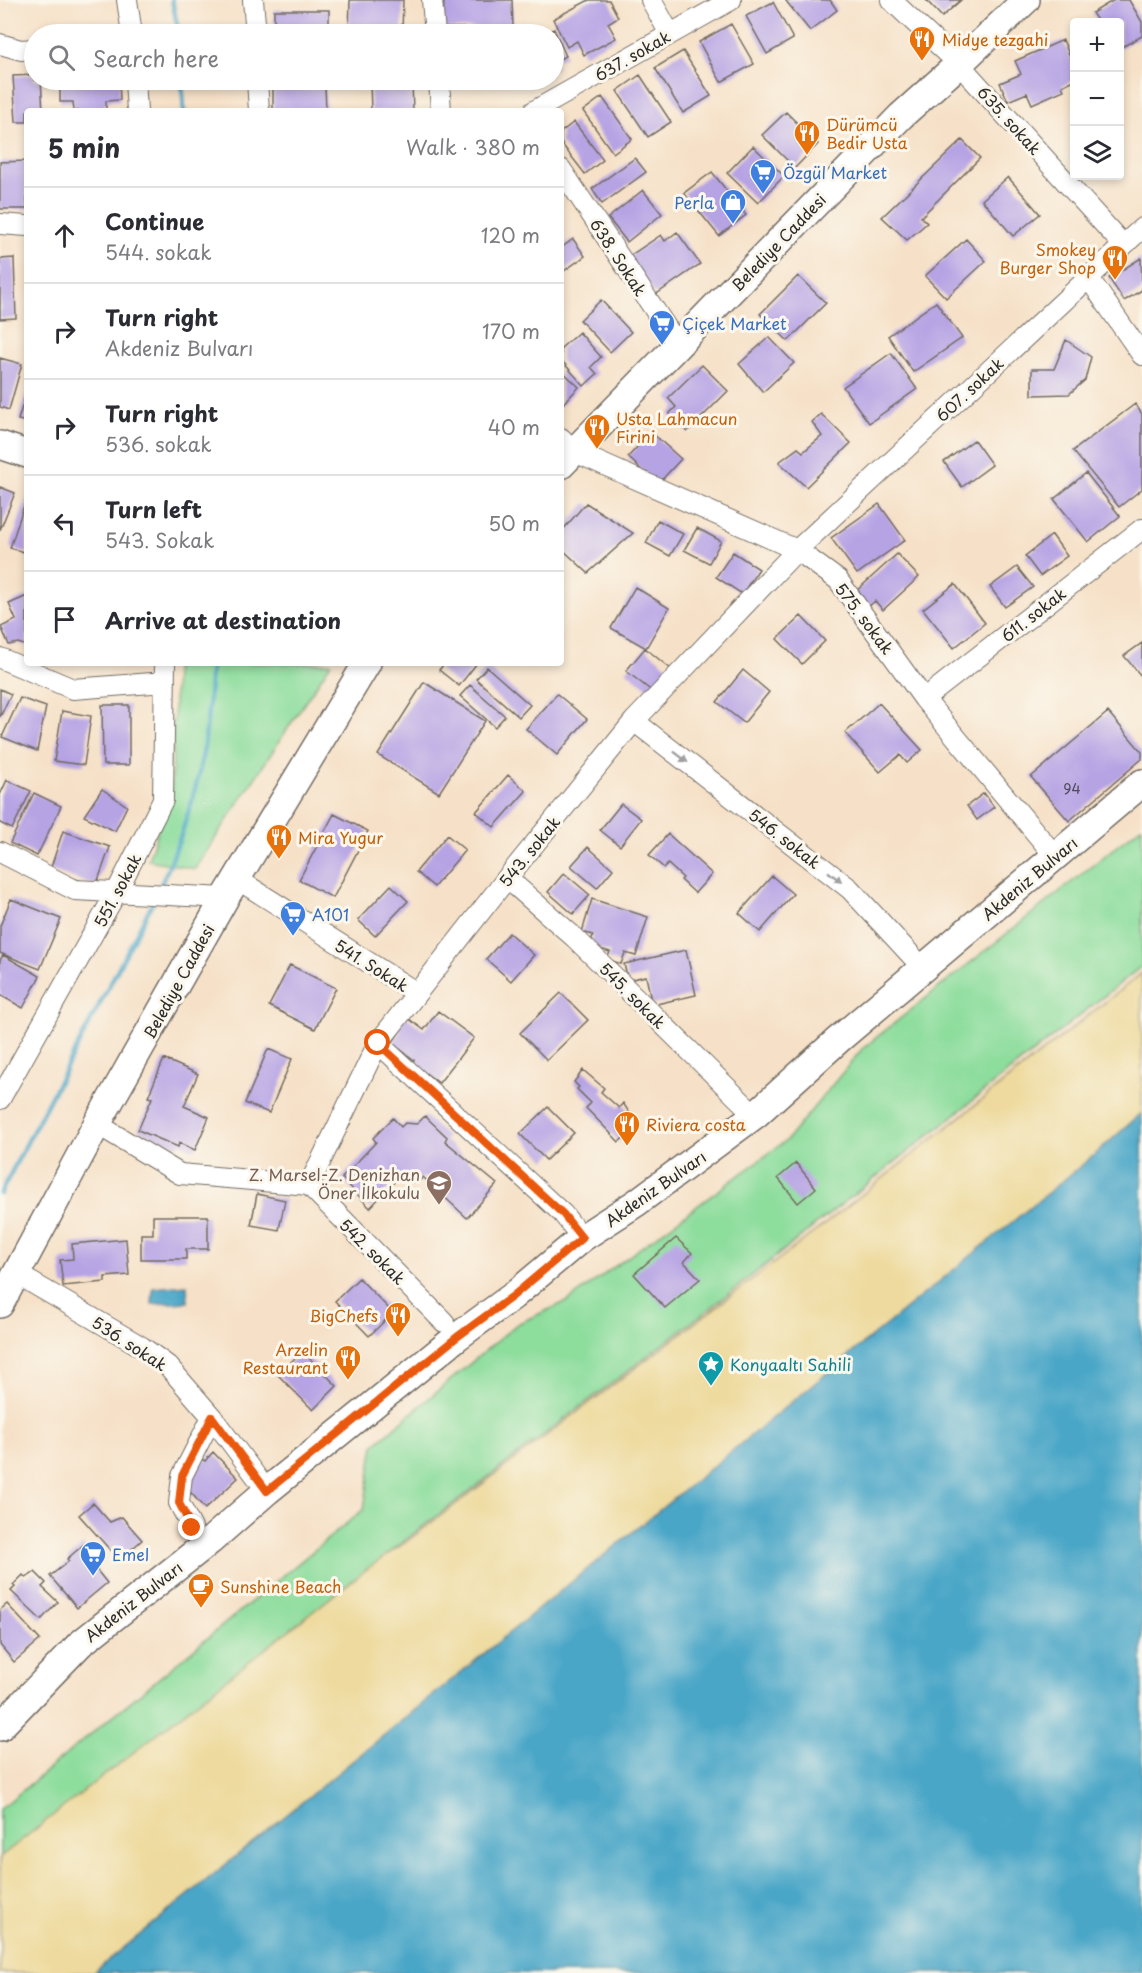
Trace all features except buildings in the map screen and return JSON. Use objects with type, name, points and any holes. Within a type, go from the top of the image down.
[{"type":"main road","name":"Belediye Caddesi","points":[[566,452],[678,345],[901,116],[1026,0]]},
{"type":"main road","points":[[0,445],[24,453]]},
{"type":"main road","name":"Belediye Caddesi","points":[[6,1291],[220,891],[365,666]]},
{"type":"main road","name":"Akdeniz Bulvarı","points":[[0,1727],[80,1644],[582,1238],[636,1203],[755,1115],[838,1040],[1142,783]]},
{"type":"street","points":[[127,0],[131,24]]},
{"type":"street","points":[[253,0],[255,24]]},
{"type":"street","points":[[432,0],[434,24]]},
{"type":"street","points":[[651,0],[670,34]]},
{"type":"street","name":"637. sokak","points":[[539,108],[731,0]]},
{"type":"street","name":"635. sokak","points":[[891,0],[959,64],[1123,245]]},
{"type":"street","points":[[0,44],[24,50]]},
{"type":"street","points":[[136,90],[137,108]]},
{"type":"street","points":[[258,90],[259,108]]},
{"type":"street","points":[[440,90],[441,108]]},
{"type":"street","name":"638. Sokak","points":[[564,174],[678,345]]},
{"type":"street","points":[[0,225],[24,226]]},
{"type":"street","name":"607. sokak","points":[[796,550],[1142,228]]},
{"type":"street","points":[[1088,277],[1142,355]]},
{"type":"street","name":"575. sokak","points":[[566,452],[796,550],[838,580],[924,699],[1055,856]]},
{"type":"street","name":"611. sokak","points":[[924,699],[1142,529]]},
{"type":"street","name":"543. sokak","points":[[309,1185],[378,1043],[634,721],[796,550]]},
{"type":"street","points":[[0,658],[73,689],[165,672]]},
{"type":"street","name":"551. sokak","points":[[0,1099],[116,893],[163,800],[165,672]]},
{"type":"street","name":"546. sokak","points":[[634,721],[850,889],[923,968]]},
{"type":"street","points":[[0,852],[75,890],[139,894],[220,891]]},
{"type":"street","name":"545. sokak","points":[[507,878],[575,938],[755,1115]]},
{"type":"street","name":"541. Sokak","points":[[220,891],[417,993]]},
{"type":"street","points":[[378,1043],[563,1214],[582,1238]]},
{"type":"street","points":[[97,1124],[180,1174],[309,1185]]},
{"type":"street","name":"542. sokak","points":[[309,1185],[444,1322]]},
{"type":"street","name":"536. sokak","points":[[6,1291],[142,1347],[168,1366],[212,1417],[267,1491]]},
{"type":"street","points":[[192,1528],[179,1503],[182,1476],[212,1417]]},
{"type":"green space","points":[[175,666],[329,666],[195,869],[148,860],[172,789]]},
{"type":"green space","points":[[1142,826],[1142,966],[726,1296],[408,1538],[0,1871],[0,1809],[364,1509],[374,1445],[517,1324],[568,1301],[787,1140],[862,1049]]},
{"type":"sand","name":"Konyaaltı Sahili","points":[[1142,973],[1142,1113],[1093,1156],[93,1973],[0,1973],[0,1857],[367,1569],[406,1542],[816,1231]]},
{"type":"water","points":[[1142,1113],[1142,1973],[93,1973],[1093,1156]]},
{"type":"water","points":[[187,1285],[188,1302],[152,1304],[153,1288]]},
{"type":"waterway","points":[[172,0],[177,24]]},
{"type":"waterway","points":[[183,90],[184,108]]},
{"type":"waterway","points":[[159,889],[182,834],[198,777],[206,734],[211,666]]},
{"type":"waterway","points":[[0,1194],[154,900]]},
{"type":"place","name":"Midye tezgahi","points":[[922,62]]},
{"type":"place","name":"Dürümcü Bedir Usta","points":[[807,156]]},
{"type":"place","name":"Özgül Market","points":[[763,195]]},
{"type":"place","name":"Perla","points":[[733,225]]},
{"type":"place","name":"Smokey Burger Shop","points":[[1115,281]]},
{"type":"place","name":"Çiçek Market","points":[[662,346]]},
{"type":"place","name":"Usta Lahmacun Firini","points":[[597,450]]},
{"type":"place","name":"Mira Yugur","points":[[279,860]]},
{"type":"place","name":"A101","points":[[293,937]]},
{"type":"place","name":"Riviera costa","points":[[627,1147]]},
{"type":"place","name":"Z. Marsel-Z. Denizhan Öner İlkokulu","points":[[439,1206]]},
{"type":"place","name":"BigChefs","points":[[398,1338]]},
{"type":"place","name":"Arzelin Restaurant","points":[[348,1381]]},
{"type":"place","name":"Konyaaltı Sahili","points":[[711,1387]]},
{"type":"place","name":"Emel","points":[[93,1577]]},
{"type":"place","name":"Sunshine Beach","points":[[201,1609]]},
{"type":"route","points":[[192,1528],[179,1503],[182,1476],[212,1417],[267,1491],[457,1337],[513,1296],[582,1238],[563,1214],[378,1043]]}]
